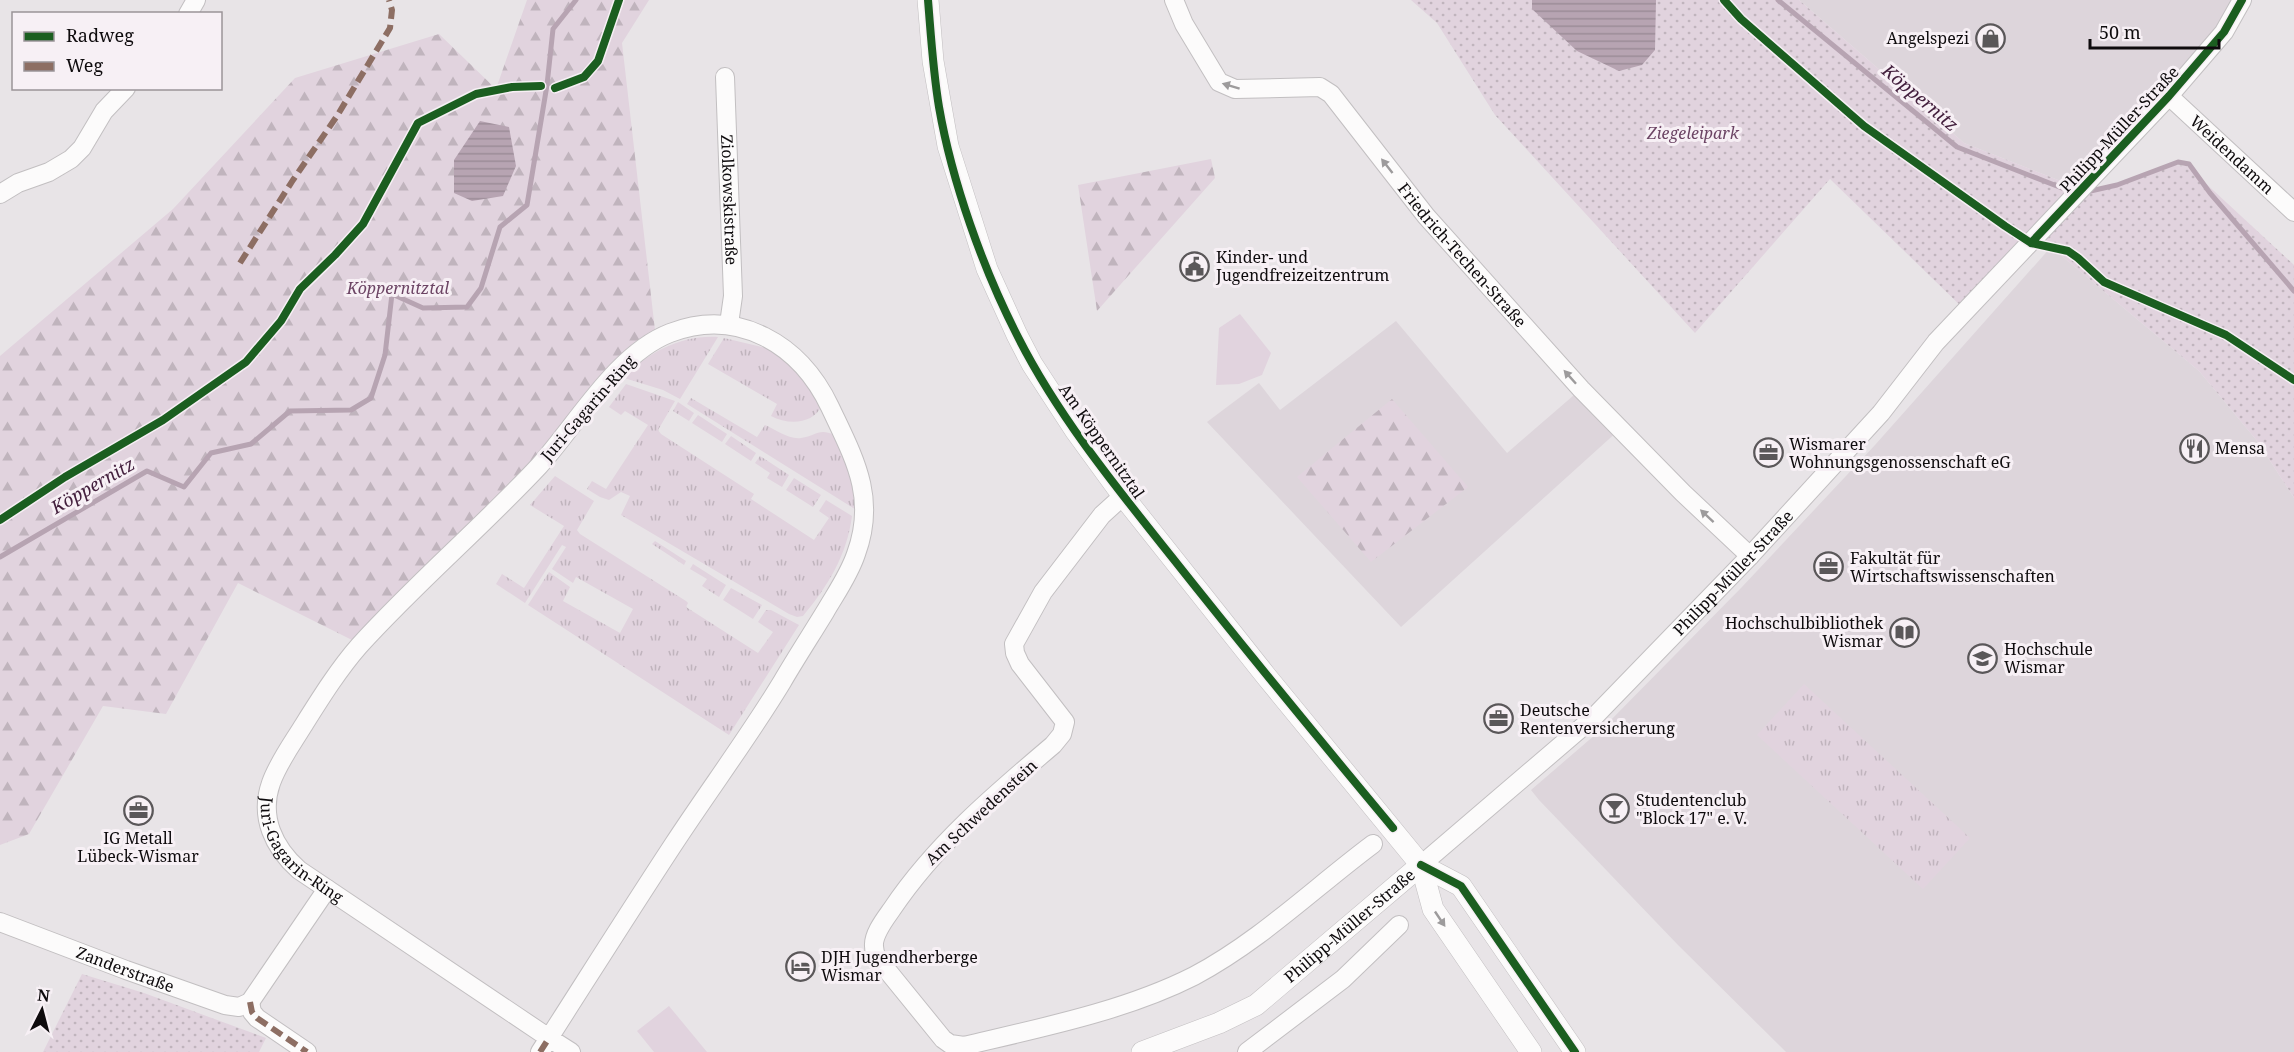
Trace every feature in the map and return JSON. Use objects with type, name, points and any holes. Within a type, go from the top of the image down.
[{"type":"street","name":"Am Köppernitztal","points":[[928,0],[933,61],[948,147],[987,269],[1032,364],[1075,430],[1123,496],[1266,676],[1421,865]]},
{"type":"street","name":"Friedrich-Techen-Straße","points":[[1174,0],[1184,24],[1219,82],[1234,89],[1320,87],[1331,94],[1426,216],[1581,389],[1683,493],[1750,556]]},
{"type":"street","name":"Philipp-Müller-Straße","points":[[1142,1052],[1219,1023],[1256,1005],[1594,717],[1750,556],[1881,413],[1936,342],[2169,96],[2224,32],[2242,0]]},
{"type":"street","name":"Ziolkowskistraße","points":[[725,76],[733,296],[729,324]]},
{"type":"street","points":[[0,194],[18,183],[49,172],[71,159],[82,148],[104,111],[124,90]]},
{"type":"street","name":"Weidendamm","points":[[2169,96],[2294,212]]},
{"type":"street","name":"Juri-Gagarin-Ring","points":[[545,1045],[675,842],[767,706],[842,585],[855,560],[862,538],[865,519],[861,477],[832,411],[812,374],[783,346],[729,324],[710,324],[674,332],[656,339],[637,351],[539,465],[358,647],[332,682],[277,770],[271,784],[267,811],[272,837],[278,848],[299,870],[545,1045],[571,1052]]},
{"type":"street","name":"Am Schwedenstein","points":[[1123,496],[1101,515],[1043,592],[1014,644],[1020,663],[1065,722],[1062,734],[924,865],[898,900],[876,936],[873,946],[878,959],[943,1039],[950,1044],[964,1046],[1137,1001],[1186,980],[1249,941],[1368,848]]},
{"type":"street","points":[[1421,865],[1433,909],[1531,1052]]},
{"type":"street","points":[[1421,865],[1461,886],[1575,1052]]},
{"type":"street","points":[[307,1052],[257,1018],[252,1012],[250,1002],[327,889]]},
{"type":"street","name":"Zanderstraße","points":[[0,922],[225,1005],[239,1007],[250,1002]]},
{"type":"street","name":"Philipp-Müller-Straße","points":[[1247,1052],[1343,978],[1399,925]]},
{"type":"shaded area","points":[[1532,0],[1656,0],[1655,50],[1642,65],[1619,71],[1577,51],[1532,9]]},
{"type":"shaded area","points":[[1799,0],[2242,0],[2081,189],[1964,143]]},
{"type":"shaded area","points":[[480,121],[509,127],[516,166],[503,196],[472,201],[454,193],[454,160]]},
{"type":"shaded area","name":"Hochschule Wismar","points":[[2051,247],[2199,371],[2258,442],[2294,498],[2294,1052],[1786,1052],[1678,945],[1531,790],[1603,728],[1741,588],[1875,445]]},
{"type":"shaded area","points":[[1396,321],[1507,453],[1581,389],[1619,430],[1401,627],[1207,422],[1259,383],[1280,410]]},
{"type":"green space","name":"Köppernitztal","points":[[527,0],[649,0],[622,43],[656,339],[356,642],[238,583],[166,714],[103,706],[29,834],[0,845],[0,356],[173,209],[295,78],[439,34],[496,89]]},
{"type":"green space","name":"Ziegeleipark","points":[[1411,0],[1799,0],[1964,143],[2081,189],[2111,189],[2175,165],[2187,166],[2294,265],[2294,498],[2258,442],[2199,371],[2051,247],[2031,243],[1966,311],[1830,179],[1695,333],[1495,115],[1437,23]]},
{"type":"green space","points":[[1211,159],[1215,178],[1097,311],[1078,185]]},
{"type":"green space","points":[[1240,314],[1271,353],[1262,375],[1239,384],[1216,385],[1219,328]]},
{"type":"green space","points":[[718,337],[680,399],[663,390],[621,377],[654,353],[678,342]]},
{"type":"green space","points":[[724,338],[766,348],[788,360],[822,405],[818,412],[806,420],[792,422],[771,416],[777,404],[708,364]]},
{"type":"green space","points":[[626,384],[675,401],[658,430],[661,434],[754,494],[751,499],[814,540],[829,518],[819,511],[826,500],[852,516],[841,557],[820,593],[803,616],[797,617],[789,614],[621,515],[630,496],[621,492],[609,500],[587,489],[592,481],[606,489],[648,425],[625,411],[621,415],[609,407]]},
{"type":"green space","points":[[691,398],[757,437],[765,425],[787,436],[797,438],[821,432],[837,436],[850,463],[858,511],[687,404]]},
{"type":"green space","points":[[1392,399],[1468,487],[1371,562],[1297,477]]},
{"type":"green space","points":[[678,402],[694,413],[689,421],[673,411]]},
{"type":"green space","points":[[698,415],[727,434],[722,442],[692,423]]},
{"type":"green space","points":[[731,436],[756,453],[751,461],[725,444]]},
{"type":"green space","points":[[760,456],[789,475],[782,487],[767,478],[770,473],[755,463]]},
{"type":"green space","points":[[555,476],[594,501],[577,530],[580,534],[686,601],[688,603],[686,607],[758,653],[773,632],[758,622],[766,610],[771,610],[799,625],[729,735],[528,605],[549,572],[570,587],[563,601],[620,633],[633,609],[576,577],[573,583],[552,569],[566,547],[562,545],[525,603],[496,584],[502,574],[524,588],[564,526],[530,505]]},
{"type":"green space","points":[[794,478],[821,495],[813,507],[786,490]]},
{"type":"green space","points":[[655,541],[686,561],[684,565],[652,544]]},
{"type":"green space","points":[[693,564],[726,585],[719,597],[702,586],[707,579],[690,569]]},
{"type":"green space","points":[[731,588],[762,605],[753,619],[723,600]]},
{"type":"green space","points":[[1804,684],[1970,838],[1923,889],[1757,735]]},
{"type":"green space","points":[[82,974],[144,993],[266,1038],[259,1052],[43,1052]]},
{"type":"green space","points":[[669,1006],[707,1052],[654,1052],[637,1031]]},
{"type":"waterway","name":"Köppernitz","points":[[0,557],[147,471],[184,487],[211,453],[251,444],[290,411],[351,410],[371,398],[385,355],[392,294],[423,308],[467,307],[481,288],[500,227],[527,205],[547,85],[553,29],[576,0]]},
{"type":"waterway","name":"Köppernitz","points":[[1778,0],[1957,147],[2062,188]]},
{"type":"waterway","name":"Köppernitz","points":[[2086,192],[2117,185],[2178,162],[2189,164],[2210,193],[2294,291]]},
{"type":"marked path","points":[[240,263],[337,116],[390,28],[392,10],[389,0]]},
{"type":"marked path","points":[[250,1002],[252,1012],[257,1018],[307,1052]]},
{"type":"marked path","points":[[540,1052],[549,1038]]},
{"type":"cycle path","points":[[555,88],[584,77],[598,61],[619,0]]},
{"type":"cycle path","points":[[928,0],[939,107],[960,195],[1005,311],[1034,366],[1069,423],[1130,504],[1393,828]]},
{"type":"cycle path","points":[[1724,0],[1741,19],[1864,126],[2005,226],[2031,243],[2068,251],[2104,282],[2226,335],[2294,380]]},
{"type":"cycle path","points":[[2031,243],[2169,96],[2224,32],[2242,0]]},
{"type":"cycle path","points":[[0,520],[65,477],[163,420],[246,362],[281,321],[300,289],[363,224],[418,123],[476,94],[512,87],[541,86]]},
{"type":"cycle path","points":[[1421,865],[1461,886],[1575,1052]]},
{"type":"place","name":"Angelspezi","points":[[1990,38]]},
{"type":"place","name":"Kinder- und Jugendfreizeitzentrum","points":[[1195,266]]},
{"type":"place","name":"Mensa","points":[[2194,448]]},
{"type":"place","name":"Wismarer Wohnungsgenossenschaft eG","points":[[1768,453]]},
{"type":"place","name":"Fakultät für Wirtschaftswissenschaften","points":[[1829,567]]},
{"type":"place","name":"Hochschulbibliothek Wismar","points":[[1904,632]]},
{"type":"place","name":"Hochschule Wismar","points":[[1983,658]]},
{"type":"place","name":"Deutsche Rentenversicherung","points":[[1499,719]]},
{"type":"place","name":"Studentenclub \"Block 17\" e. V.","points":[[1615,809]]},
{"type":"place","name":"IG Metall Lübeck-Wismar","points":[[138,810]]},
{"type":"place","name":"DJH Jugendherberge Wismar","points":[[800,966]]}]
